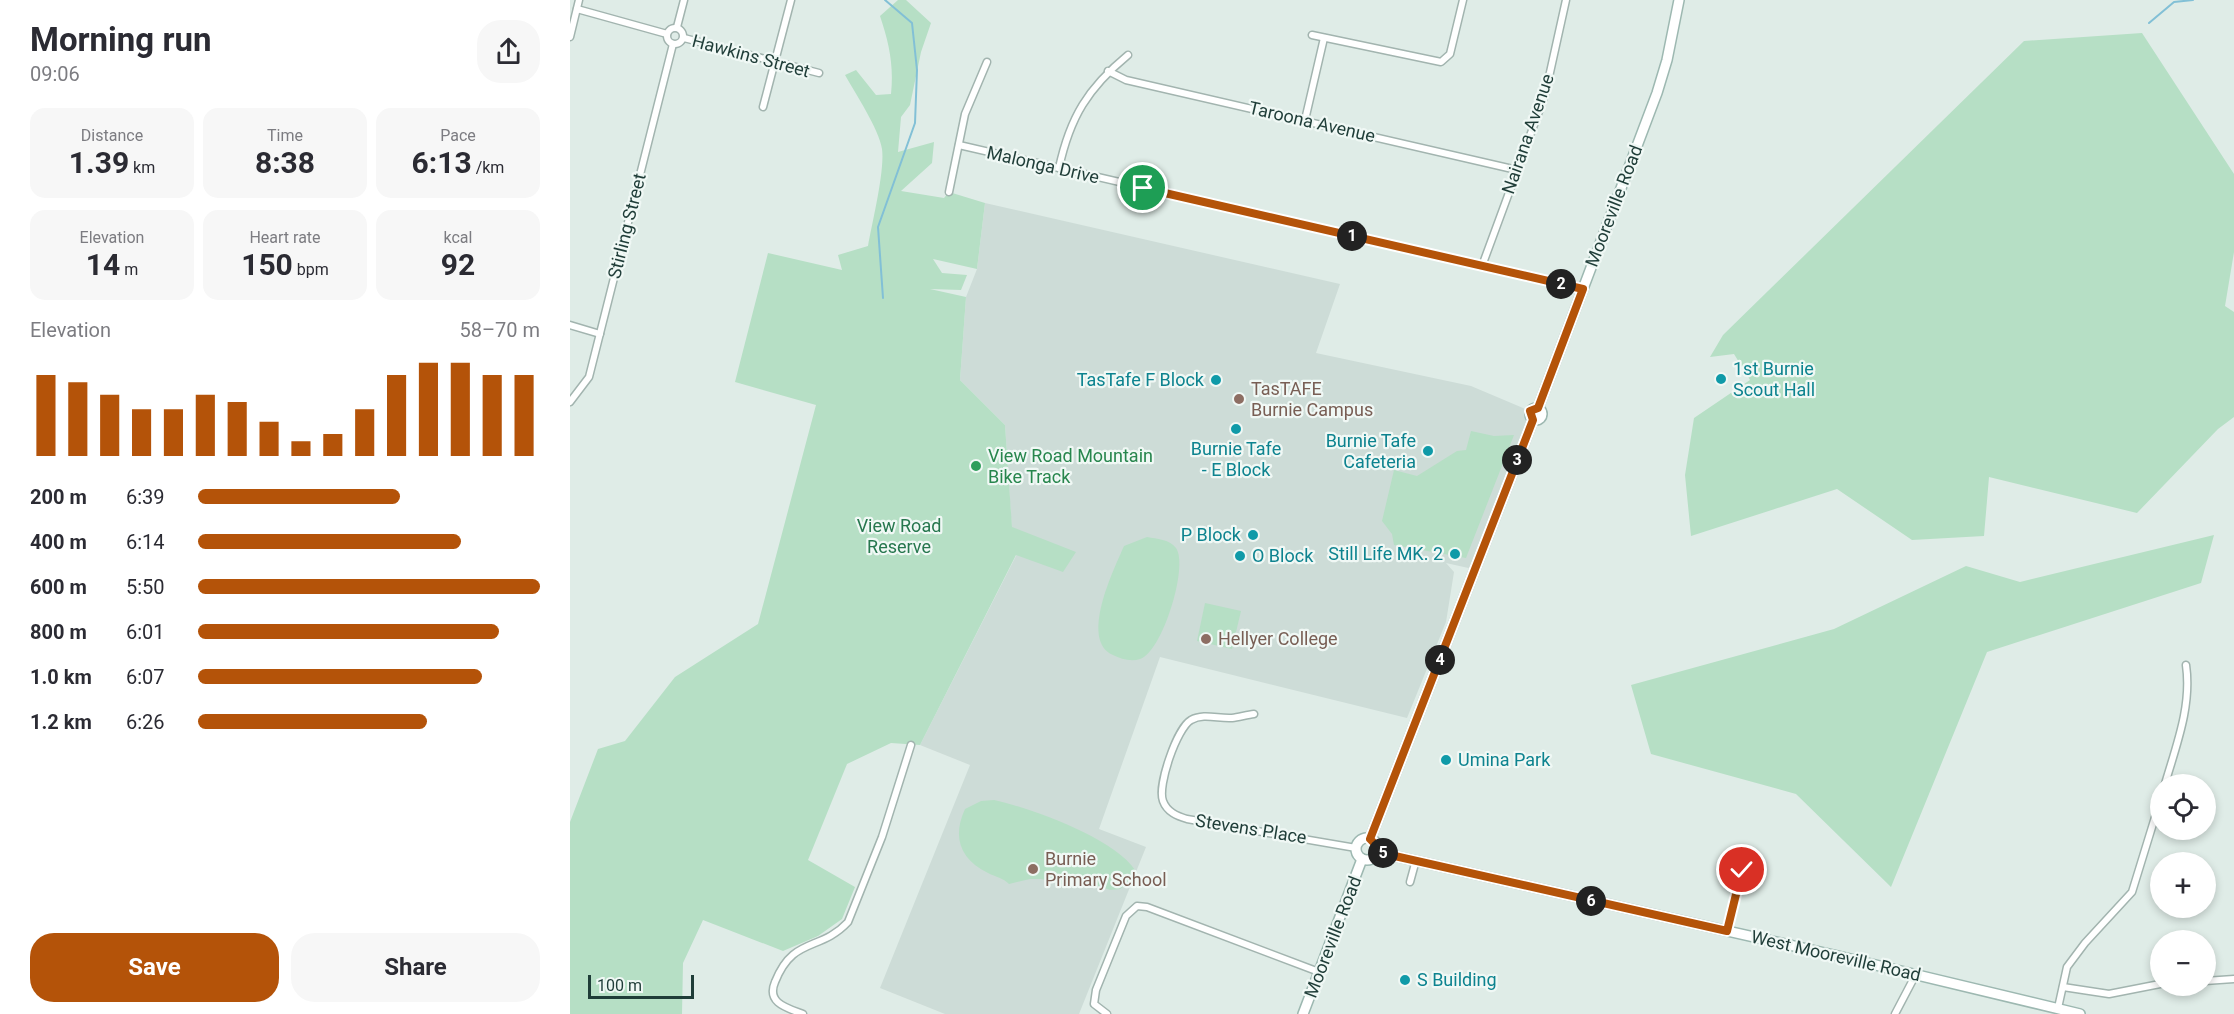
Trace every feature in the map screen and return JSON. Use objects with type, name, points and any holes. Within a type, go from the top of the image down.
[{"type":"main road","name":"Mooreville Road","points":[[1370,839],[1533,420],[1530,411],[1538,408],[1660,82],[1679,0]]},
{"type":"main road","points":[[1370,839],[1377,846],[1377,852],[1370,860],[1362,859],[1357,855],[1356,848],[1360,840],[1370,839]]},
{"type":"main road","name":"West Mooreville Road","points":[[1377,852],[1916,974],[2080,1014]]},
{"type":"main road","name":"Mooreville Road","points":[[1303,1014],[1362,859]]},
{"type":"street","points":[[570,36],[579,0]]},
{"type":"street","points":[[678,27],[684,0]]},
{"type":"street","points":[[763,107],[791,0]]},
{"type":"street","points":[[1312,35],[1441,62],[1450,54],[1463,0]]},
{"type":"street","name":"Nairana Avenue","points":[[1482,266],[1545,95],[1566,0]]},
{"type":"street","name":"Hawkins Street","points":[[577,9],[667,34]]},
{"type":"street","points":[[678,27],[683,32],[684,38],[681,42],[673,44],[669,41],[667,34],[672,28],[678,27]]},
{"type":"street","name":"Hawkins Street","points":[[684,38],[819,73]]},
{"type":"street","points":[[1305,120],[1324,38]]},
{"type":"street","name":"Stirling Street","points":[[570,402],[589,377],[673,44]]},
{"type":"street","points":[[1059,168],[1074,119],[1089,93],[1108,71],[1128,55]]},
{"type":"street","points":[[949,192],[965,114],[987,62]]},
{"type":"street","name":"Taroona Avenue","points":[[1108,71],[1126,80],[1517,170]]},
{"type":"street","name":"Malonga Drive","points":[[959,146],[1583,289]]},
{"type":"street","points":[[570,325],[600,334]]},
{"type":"street","points":[[2168,774],[2185,714],[2188,693],[2186,666]]},
{"type":"street","name":"Stevens Place","points":[[1254,714],[1230,718],[1198,717],[1186,723],[1179,734],[1163,779],[1161,791],[1165,806],[1176,816],[1198,822],[1309,838],[1356,848]]},
{"type":"street","points":[[803,1014],[779,1004],[773,997],[772,989],[787,957],[838,932],[848,922],[882,837],[911,745]]},
{"type":"street","points":[[2058,1008],[2067,967],[2085,943],[2132,892],[2150,834]]},
{"type":"street","points":[[1410,882],[1416,860]]},
{"type":"street","points":[[1727,931],[1742,870]]},
{"type":"street","points":[[1107,1014],[1094,1004],[1096,990],[1126,916],[1137,906],[1147,907],[1319,972]]},
{"type":"street","points":[[1895,1014],[1916,974]]},
{"type":"street","points":[[2216,980],[2234,979]]},
{"type":"street","points":[[2063,987],[2109,994],[2150,986]]},
{"type":"shaded area","points":[[985,203],[1340,284],[1316,353],[1471,386],[1530,411],[1532,419],[1473,569],[1446,563],[1454,572],[1446,622],[1407,718],[1160,657],[1099,829],[1146,847],[1079,1014],[945,1014],[880,988],[970,765],[920,745],[1022,544],[1012,532],[1005,425],[960,380],[966,297],[977,269]]},
{"type":"green space","name":"View Road Reserve","points":[[898,0],[906,0],[931,23],[921,52],[910,105],[901,117],[898,152],[934,142],[932,163],[901,191],[944,198],[949,192],[985,203],[977,269],[933,259],[942,273],[967,275],[961,290],[930,289],[966,297],[960,380],[1005,425],[1012,527],[1076,552],[1063,572],[1016,555],[920,745],[891,743],[847,764],[808,860],[855,887],[842,919],[818,936],[783,951],[703,920],[683,963],[682,1014],[570,1014],[570,822],[598,749],[625,741],[675,677],[758,624],[816,405],[735,382],[768,253],[842,270],[838,255],[868,246],[880,183],[882,149],[872,122],[845,75],[856,70],[876,95],[891,94],[890,54],[880,16]]},
{"type":"green space","points":[[2142,33],[2234,174],[2234,252],[2225,306],[2234,312],[2234,417],[2218,429],[2137,513],[1989,477],[1984,536],[1912,540],[1837,489],[1691,536],[1685,475],[1694,418],[1750,380],[1734,354],[1710,357],[1723,335],[2024,41]]},
{"type":"green space","points":[[1471,431],[1494,436],[1514,435],[1466,558],[1394,545],[1392,534],[1382,521],[1394,470],[1417,476],[1457,451],[1466,450]]},
{"type":"green space","points":[[2214,535],[2201,583],[1987,652],[1891,887],[1796,794],[1651,754],[1631,685],[1834,629],[1966,566],[2020,582]]},
{"type":"green space","points":[[1147,537],[1166,541],[1176,548],[1179,572],[1171,608],[1157,642],[1140,659],[1126,660],[1113,655],[1103,647],[1099,635],[1099,620],[1107,587],[1124,546]]},
{"type":"green space","points":[[1205,603],[1241,611],[1232,649],[1197,641]]},
{"type":"green space","points":[[994,800],[1049,817],[1091,836],[1124,858],[1135,870],[1130,882],[1120,889],[1110,890],[1095,885],[1070,886],[1041,879],[1009,884],[978,867],[965,854],[961,846],[959,829],[961,819],[965,809],[981,801]]},
{"type":"waterway","points":[[883,298],[878,227],[915,123],[917,70],[912,23],[885,0]]},
{"type":"waterway","points":[[2149,23],[2174,2],[2193,0]]},
{"type":"place","name":"1st Burnie Scout Hall","points":[[1721,379]]},
{"type":"place","name":"TasTafe F Block","points":[[1216,380]]},
{"type":"place","name":"TasTAFE Burnie Campus","points":[[1239,399]]},
{"type":"place","name":"Burnie Tafe - E Block","points":[[1236,429]]},
{"type":"place","name":"Burnie Tafe Cafeteria","points":[[1428,451]]},
{"type":"place","name":"View Road Mountain Bike Track","points":[[976,466]]},
{"type":"place","name":"P Block","points":[[1253,535]]},
{"type":"place","name":"Still Life MK. 2","points":[[1455,554]]},
{"type":"place","name":"O Block","points":[[1240,556]]},
{"type":"place","name":"Hellyer College","points":[[1206,639]]},
{"type":"place","name":"Umina Park","points":[[1446,760]]},
{"type":"place","name":"Burnie Primary School","points":[[1033,869]]},
{"type":"place","name":"S Building","points":[[1405,980]]},
{"type":"route","points":[[1143,188],[1583,289],[1538,408],[1530,411],[1533,420],[1370,839],[1377,846],[1377,852],[1727,931],[1742,870]]}]
